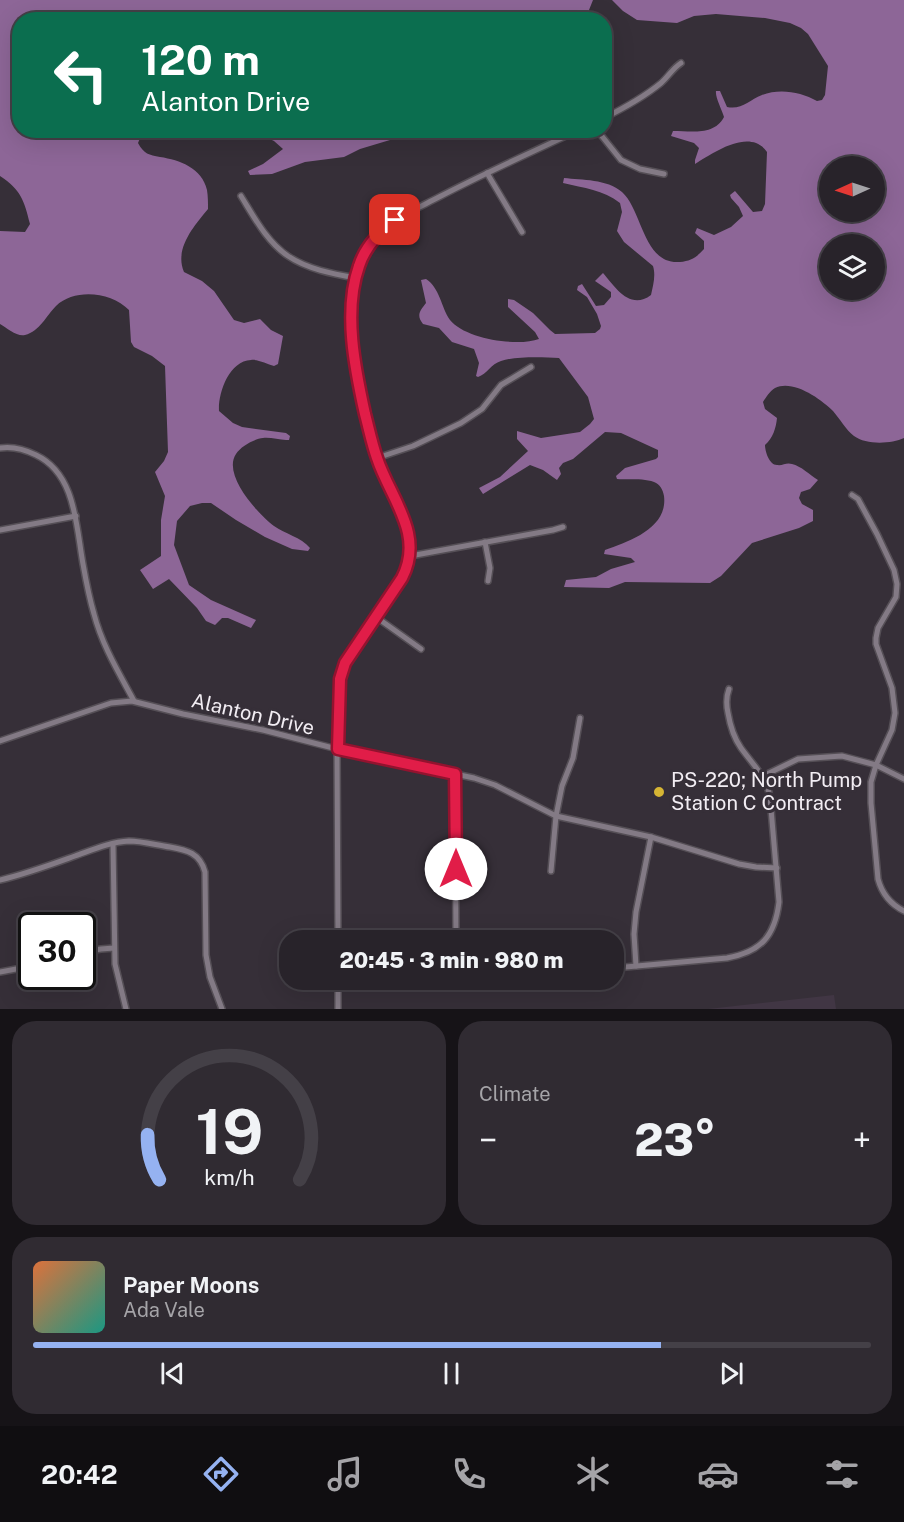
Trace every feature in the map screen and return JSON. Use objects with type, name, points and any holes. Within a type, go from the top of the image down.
[{"type":"street","points":[[612,114],[647,93],[681,63]]},
{"type":"street","points":[[338,930],[340,679],[345,663],[402,578],[410,556],[405,520],[377,458],[355,358],[352,301],[361,260],[369,246],[388,225],[487,173],[562,138]]},
{"type":"street","points":[[603,138],[621,160],[640,169],[664,174]]},
{"type":"street","points":[[487,173],[522,232]]},
{"type":"street","points":[[241,196],[266,235],[288,256],[329,272],[356,278]]},
{"type":"street","points":[[377,458],[413,446],[461,423],[482,409],[501,385],[531,367]]},
{"type":"street","points":[[0,448],[12,447],[28,452],[50,464],[65,485],[76,516],[88,592],[100,634],[134,701]]},
{"type":"street","points":[[852,495],[858,499],[877,534],[894,570],[897,584],[896,597],[876,633],[876,644],[893,692],[895,712],[892,730],[876,765],[871,792],[879,886],[886,897],[904,911]]},
{"type":"street","points":[[0,531],[76,516]]},
{"type":"street","points":[[410,556],[563,527]]},
{"type":"street","points":[[485,542],[490,568],[488,580]]},
{"type":"street","points":[[376,617],[421,649]]},
{"type":"street","points":[[624,967],[742,955],[752,951],[764,940],[777,919],[779,902],[777,868],[768,786],[735,737],[726,704],[729,689]]},
{"type":"street","name":"Alanton Drive","points":[[0,741],[111,703],[134,701],[183,714],[474,778],[495,785],[556,816],[651,837],[739,864],[777,868]]},
{"type":"street","points":[[551,871],[556,816],[562,786],[573,757],[580,718]]},
{"type":"street","points":[[763,776],[798,759],[842,756],[876,765],[904,779]]},
{"type":"street","points":[[455,774],[456,930]]},
{"type":"street","points":[[636,966],[634,934],[636,912],[651,837]]},
{"type":"street","points":[[0,880],[113,844],[130,841],[194,853],[205,872],[207,966],[222,1009]]},
{"type":"street","points":[[113,844],[114,948],[117,976],[126,1009]]},
{"type":"street","points":[[96,950],[114,948]]},
{"type":"street","points":[[0,972],[18,969]]},
{"type":"street","points":[[338,990],[338,1009]]},
{"type":"shaded area","points":[[0,0],[593,0],[588,12],[12,12],[12,138],[140,138],[138,143],[145,152],[189,166],[204,182],[208,209],[187,238],[182,255],[184,272],[202,281],[214,291],[234,320],[244,323],[260,319],[271,330],[283,336],[278,364],[274,366],[251,360],[243,362],[231,372],[220,396],[219,411],[233,423],[242,427],[286,433],[290,436],[289,440],[259,439],[244,446],[236,454],[233,463],[234,472],[244,493],[259,513],[274,526],[302,541],[310,548],[308,551],[292,549],[265,537],[211,503],[190,506],[177,521],[174,545],[189,585],[211,600],[256,620],[251,628],[228,618],[222,618],[215,625],[206,621],[197,608],[169,579],[153,589],[140,570],[161,556],[161,520],[165,496],[155,472],[168,452],[165,366],[134,347],[131,342],[129,310],[113,299],[103,296],[93,294],[73,296],[56,306],[39,327],[25,335],[15,333],[0,324],[0,231],[25,232],[30,224],[21,196],[0,176]]},
{"type":"shaded area","points":[[612,0],[904,0],[904,438],[879,443],[859,439],[848,431],[833,411],[814,396],[790,386],[775,388],[763,402],[765,409],[777,418],[774,433],[765,445],[767,454],[774,464],[795,465],[818,480],[810,489],[801,492],[799,498],[802,504],[813,510],[813,521],[799,528],[752,543],[721,576],[710,583],[625,582],[609,588],[564,587],[566,580],[596,577],[611,569],[635,562],[631,558],[604,554],[605,550],[636,537],[654,525],[664,507],[664,494],[660,486],[654,482],[617,479],[616,476],[625,468],[656,459],[658,450],[621,433],[605,432],[573,459],[563,463],[559,468],[561,474],[557,480],[543,470],[530,465],[483,494],[479,488],[500,477],[528,451],[517,439],[517,431],[541,438],[580,432],[594,419],[588,397],[559,358],[507,359],[498,362],[481,376],[476,376],[479,363],[474,349],[452,342],[439,328],[423,324],[421,321],[420,313],[426,303],[421,280],[426,279],[431,283],[447,315],[457,327],[492,340],[518,342],[539,339],[535,332],[508,307],[508,299],[514,300],[533,313],[555,334],[595,333],[601,326],[597,314],[587,297],[577,290],[578,286],[582,284],[596,306],[604,305],[611,297],[611,292],[595,281],[603,273],[618,290],[630,299],[643,299],[651,295],[654,270],[653,266],[624,242],[617,231],[622,212],[620,203],[600,192],[563,183],[564,178],[594,181],[616,188],[629,201],[645,235],[658,255],[668,261],[691,260],[704,249],[704,241],[695,233],[697,228],[714,235],[731,227],[743,216],[730,195],[735,191],[753,212],[762,211],[765,204],[767,152],[760,145],[741,142],[731,144],[695,164],[699,148],[694,143],[671,136],[673,131],[708,130],[720,123],[724,117],[716,91],[720,91],[727,107],[732,108],[762,95],[776,92],[804,95],[817,101],[822,100],[825,95],[828,66],[808,34],[790,23],[765,18],[716,14],[694,16],[677,23],[637,20]]},
{"type":"shaded area","points":[[268,138],[393,138],[344,157],[305,162],[272,174],[250,175],[248,171],[263,164],[283,149]]},
{"type":"shaded area","points":[[834,995],[836,1009],[708,1009]]},
{"type":"place","name":"PS-220; North Pump Station C Contract","points":[[659,792]]},
{"type":"route","points":[[395,220],[369,246],[359,266],[352,301],[353,346],[371,440],[384,477],[403,513],[410,543],[410,556],[402,578],[345,663],[342,671],[338,749],[455,774],[456,869]]}]
